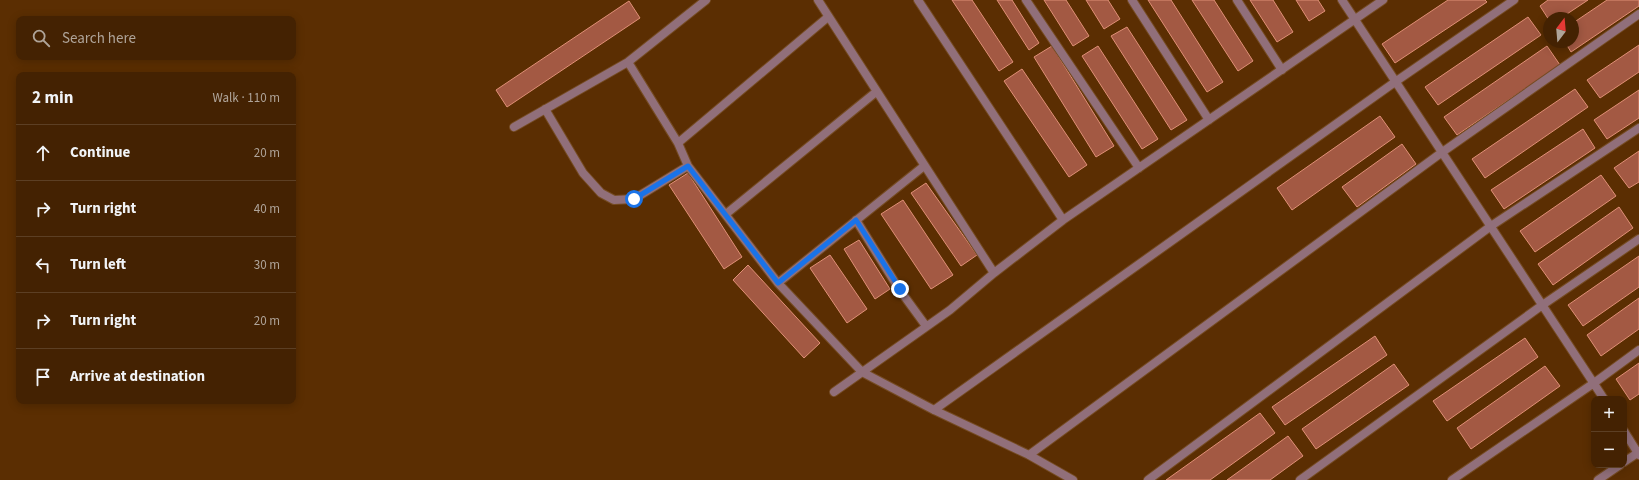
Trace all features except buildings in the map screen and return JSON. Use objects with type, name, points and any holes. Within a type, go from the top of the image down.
[{"type":"street","points":[[514,126],[628,62],[706,0]]},
{"type":"street","points":[[818,0],[994,273]]},
{"type":"street","points":[[918,0],[1063,220]]},
{"type":"street","points":[[1026,0],[1139,168]]},
{"type":"street","points":[[1132,0],[1209,120]]},
{"type":"street","points":[[1237,0],[1282,70]]},
{"type":"street","points":[[1342,0],[1441,153],[1491,226],[1541,306],[1602,396]]},
{"type":"street","points":[[834,392],[950,310],[994,273],[1063,220],[1383,0]]},
{"type":"street","points":[[934,410],[1395,82],[1514,0]]},
{"type":"street","points":[[1029,455],[1441,153],[1639,14]]},
{"type":"street","points":[[678,143],[828,17]]},
{"type":"street","points":[[628,62],[678,143],[688,166],[778,283],[862,372],[934,410],[1029,455],[1072,480]]},
{"type":"street","points":[[726,214],[876,92]]},
{"type":"street","points":[[545,109],[583,173],[601,193],[614,200],[634,199],[688,166]]},
{"type":"street","points":[[1148,480],[1491,226],[1639,128]]},
{"type":"street","points":[[778,283],[924,166]]},
{"type":"street","points":[[856,220],[900,289],[926,326]]},
{"type":"street","points":[[1300,480],[1541,306],[1639,239]]},
{"type":"street","points":[[1452,480],[1594,383],[1639,350]]},
{"type":"street","points":[[1627,436],[1639,453],[1627,460]]},
{"type":"street","points":[[1598,480],[1616,468]]},
{"type":"route","points":[[634,199],[688,166],[778,283],[856,220],[900,289]]}]
